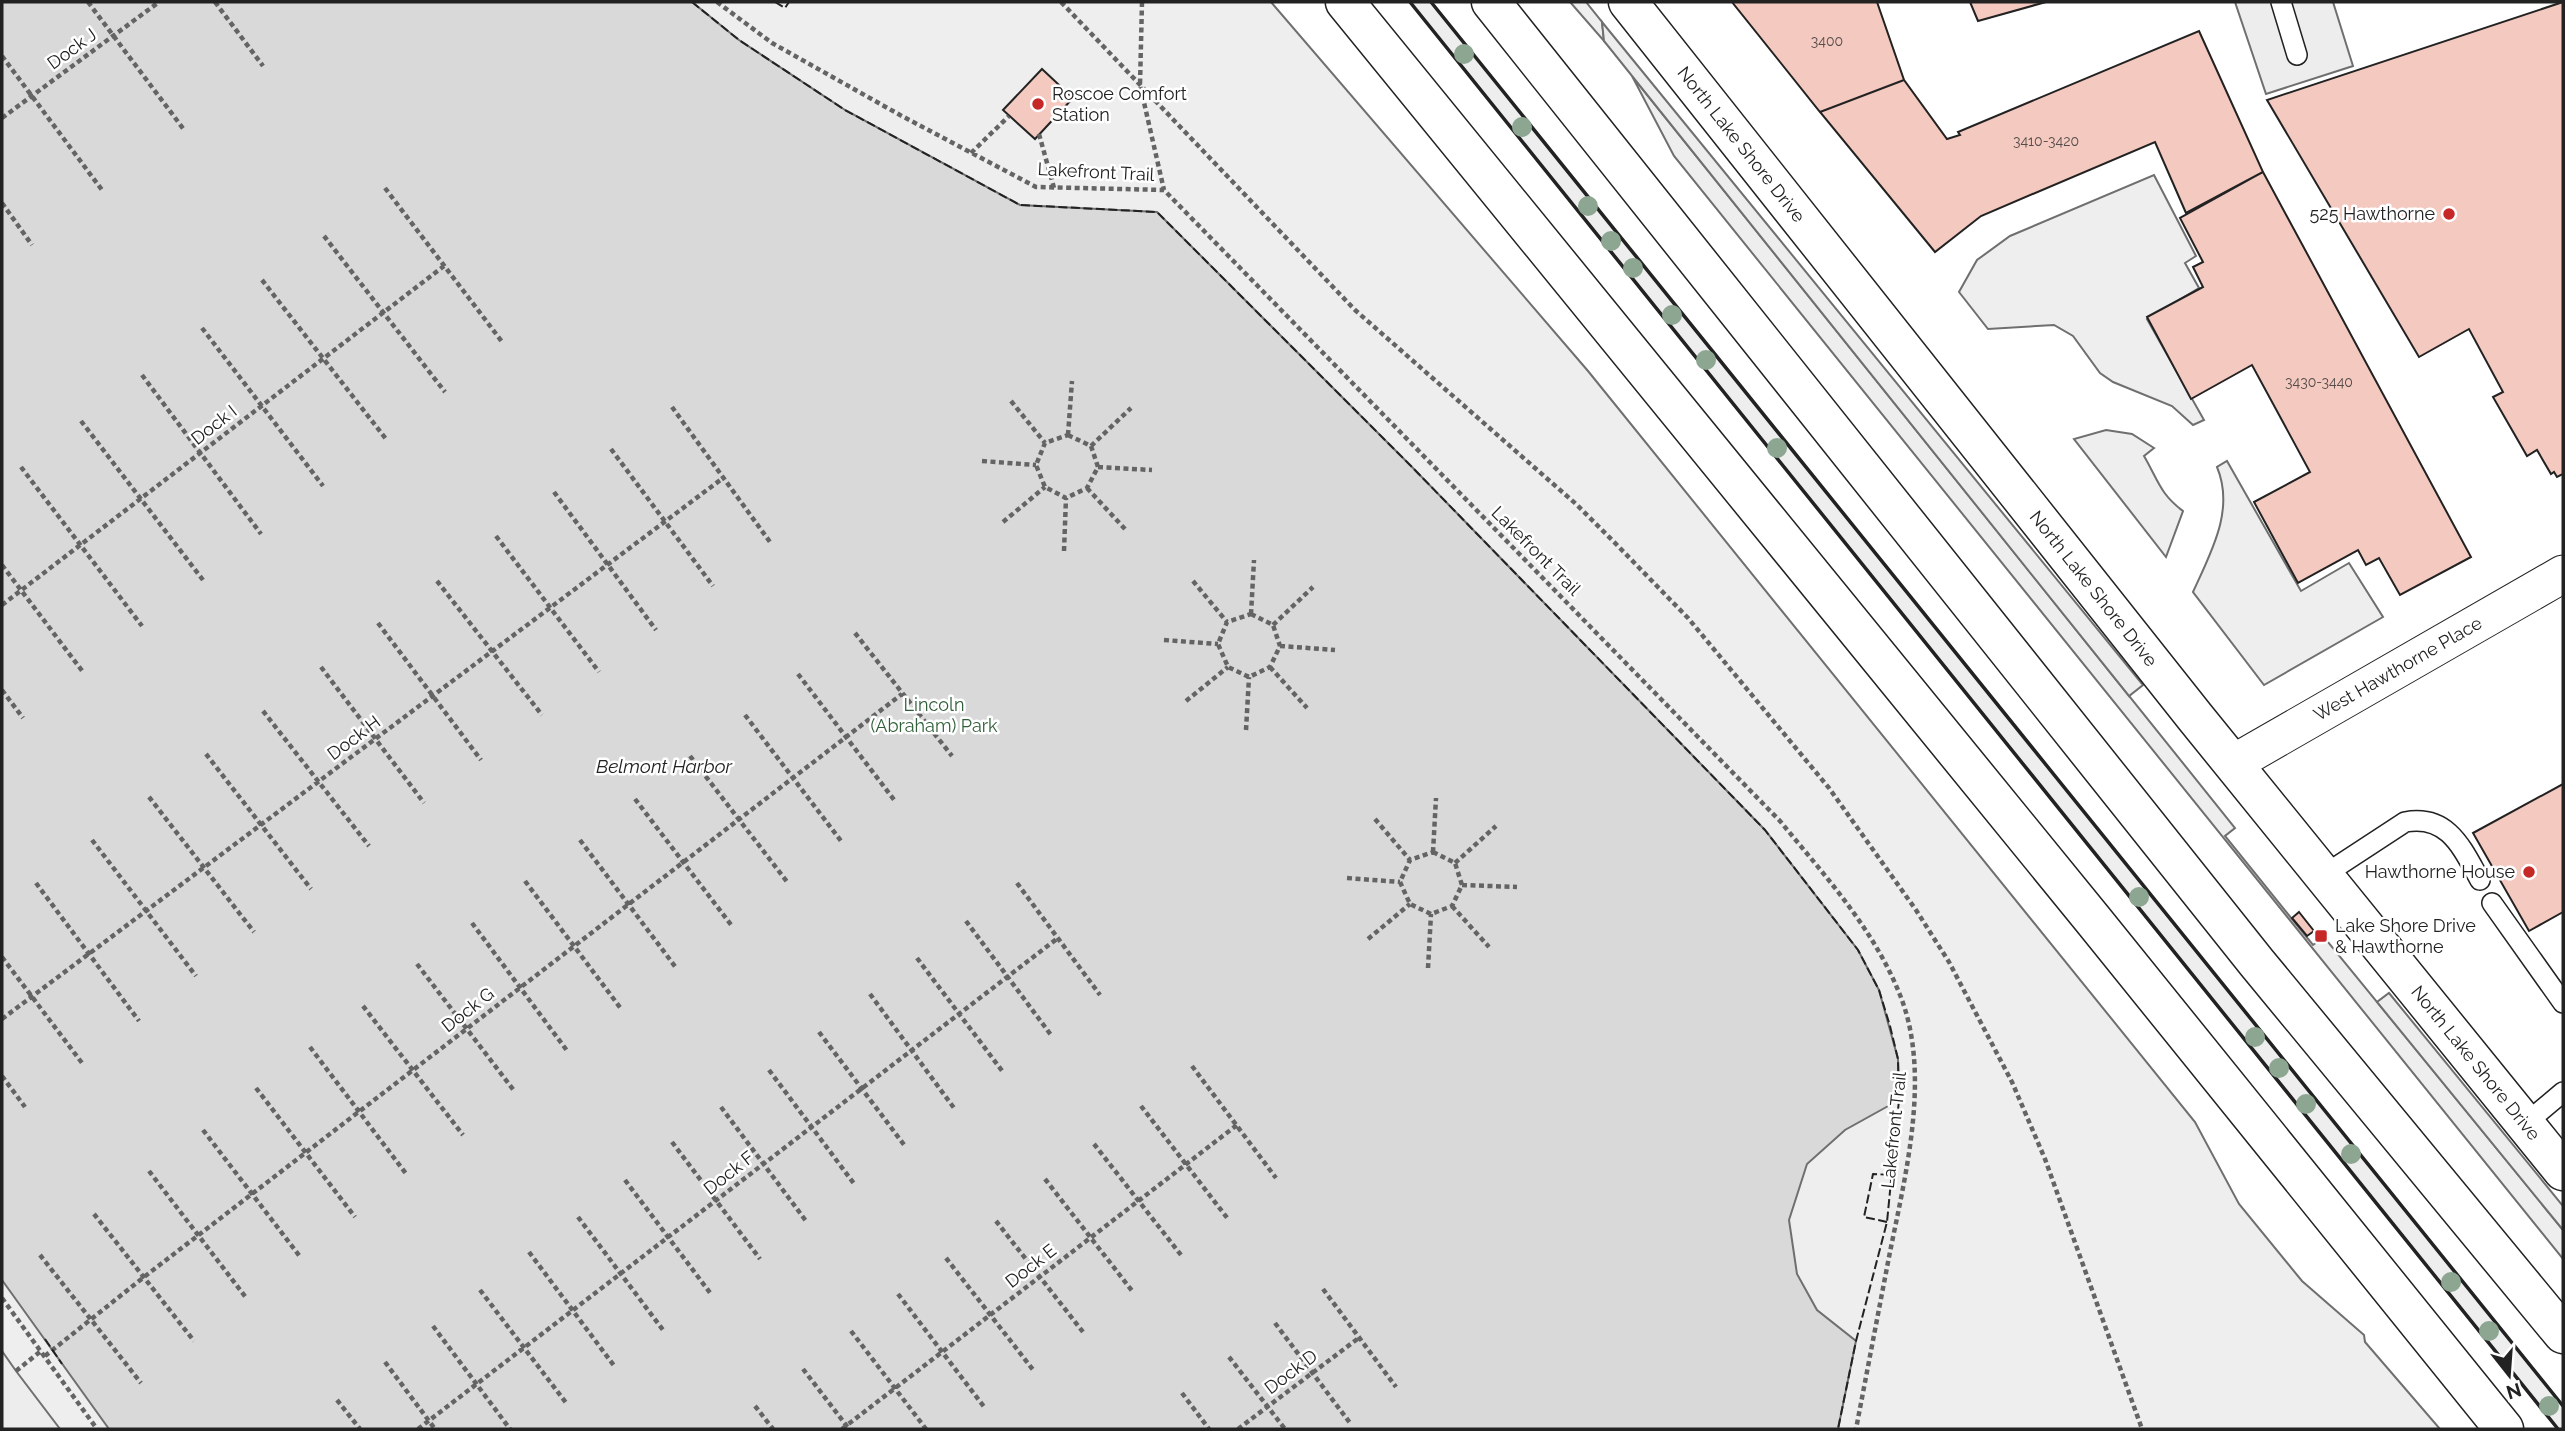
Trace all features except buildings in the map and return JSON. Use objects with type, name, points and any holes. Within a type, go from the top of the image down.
[{"type":"main road","points":[[1345,2],[2504,1429]]},
{"type":"main road","points":[[1491,2],[2257,963],[2563,1334]]},
{"type":"main road","name":"North Lake Shore Drive","points":[[1628,2],[2119,622],[2563,1171]]},
{"type":"street","name":"West Hawthorne Place","points":[[2234,763],[2563,574]]},
{"type":"lane","points":[[2281,2],[2297,55]]},
{"type":"lane","points":[[2324,875],[2405,822],[2421,819],[2450,832],[2480,880]]},
{"type":"lane","points":[[2492,903],[2563,1003]]},
{"type":"lane","points":[[2525,1124],[2563,1092]]},
{"type":"path","points":[[88,2],[185,131]]},
{"type":"path","name":"Dock J","points":[[2,118],[159,2]]},
{"type":"path","points":[[215,2],[263,66]]},
{"type":"path","name":"Lakefront Trail","points":[[717,2],[772,43],[1036,187],[1164,190],[1780,821],[1843,898],[1882,956],[1901,998],[1915,1052],[1907,1167],[1856,1429]]},
{"type":"path","points":[[1061,2],[1355,310],[1576,504],[1626,554],[1688,618],[1829,788],[1916,910],[1949,962],[2012,1082],[2045,1159],[2142,1429]]},
{"type":"path","points":[[1142,2],[1140,85],[1164,190]]},
{"type":"path","points":[[2,56],[102,190]]},
{"type":"path","points":[[971,153],[1009,116]]},
{"type":"path","points":[[1040,134],[1054,188]]},
{"type":"path","points":[[385,188],[503,344]]},
{"type":"path","points":[[2,203],[32,245]]},
{"type":"path","points":[[324,236],[445,392]]},
{"type":"path","name":"Dock I","points":[[2,606],[444,266]]},
{"type":"path","points":[[262,280],[386,439]]},
{"type":"path","points":[[202,328],[323,486]]},
{"type":"path","points":[[142,375],[261,534]]},
{"type":"path","points":[[1068,435],[1072,381]]},
{"type":"path","points":[[1011,401],[1045,443]]},
{"type":"path","points":[[672,407],[770,542]]},
{"type":"path","points":[[1091,446],[1131,408]]},
{"type":"path","points":[[81,421],[203,580]]},
{"type":"path","points":[[1068,435],[1091,446],[1098,467],[1087,488],[1066,498],[1045,487],[1036,465],[1045,443],[1068,435]]},
{"type":"path","points":[[611,449],[713,586]]},
{"type":"path","points":[[982,461],[1036,465]]},
{"type":"path","points":[[21,467],[142,626]]},
{"type":"path","points":[[1098,467],[1153,470]]},
{"type":"path","name":"Dock H","points":[[2,1019],[723,478]]},
{"type":"path","points":[[1003,522],[1045,487]]},
{"type":"path","points":[[1087,488],[1125,529]]},
{"type":"path","points":[[554,492],[656,630]]},
{"type":"path","points":[[1064,551],[1066,498]]},
{"type":"path","points":[[496,536],[599,672]]},
{"type":"path","points":[[1251,614],[1254,560]]},
{"type":"path","points":[[2,565],[83,672]]},
{"type":"path","points":[[437,581],[542,715]]},
{"type":"path","points":[[1193,581],[1227,622]]},
{"type":"path","points":[[1273,625],[1313,587]]},
{"type":"path","points":[[1251,614],[1273,625],[1280,646],[1270,667],[1249,677],[1228,667],[1218,644],[1227,622],[1251,614]]},
{"type":"path","points":[[378,623],[481,760]]},
{"type":"path","points":[[855,633],[953,756]]},
{"type":"path","points":[[1164,640],[1218,644]]},
{"type":"path","points":[[1280,646],[1335,649]]},
{"type":"path","points":[[321,667],[424,803]]},
{"type":"path","points":[[1186,701],[1228,667]]},
{"type":"path","points":[[1270,667],[1307,708]]},
{"type":"path","points":[[798,674],[895,801]]},
{"type":"path","points":[[1246,730],[1249,677]]},
{"type":"path","points":[[2,690],[23,718]]},
{"type":"path","name":"Dock G","points":[[16,1371],[52,1350],[902,694]]},
{"type":"path","points":[[263,711],[369,846]]},
{"type":"path","points":[[745,715],[841,841]]},
{"type":"path","points":[[206,754],[311,889]]},
{"type":"path","points":[[690,756],[788,883]]},
{"type":"path","points":[[149,797],[254,932]]},
{"type":"path","points":[[1433,852],[1436,798]]},
{"type":"path","points":[[635,799],[732,926]]},
{"type":"path","points":[[1375,819],[1410,860]]},
{"type":"path","points":[[1455,863],[1496,825]]},
{"type":"path","points":[[92,840],[196,976]]},
{"type":"path","points":[[580,840],[677,969]]},
{"type":"path","points":[[1433,852],[1455,863],[1462,885],[1452,906],[1431,914],[1409,904],[1400,882],[1410,860],[1433,852]]},
{"type":"path","points":[[1347,878],[1400,882]]},
{"type":"path","points":[[525,881],[622,1010]]},
{"type":"path","points":[[36,883],[139,1021]]},
{"type":"path","points":[[1017,883],[1100,995]]},
{"type":"path","points":[[1462,885],[1517,887]]},
{"type":"path","points":[[1368,939],[1409,904]]},
{"type":"path","points":[[1452,906],[1489,947]]},
{"type":"path","points":[[1428,968],[1431,914]]},
{"type":"path","points":[[967,921],[1051,1035]]},
{"type":"path","points":[[472,923],[568,1052]]},
{"type":"path","name":"Dock F","points":[[418,1429],[1058,939]]},
{"type":"path","points":[[2,957],[82,1063]]},
{"type":"path","points":[[917,958],[1003,1072]]},
{"type":"path","points":[[417,964],[515,1092]]},
{"type":"path","points":[[870,994],[954,1108]]},
{"type":"path","points":[[363,1006],[463,1135]]},
{"type":"path","points":[[819,1032],[905,1146]]},
{"type":"path","points":[[310,1047],[407,1175]]},
{"type":"path","points":[[1192,1066],[1276,1178]]},
{"type":"path","points":[[769,1070],[855,1185]]},
{"type":"path","points":[[2,1076],[25,1107]]},
{"type":"path","points":[[256,1088],[355,1217]]},
{"type":"path","points":[[1141,1106],[1228,1219]]},
{"type":"path","points":[[721,1107],[806,1221]]},
{"type":"path","name":"Dock E","points":[[846,1428],[1237,1125]]},
{"type":"path","points":[[203,1130],[301,1258]]},
{"type":"path","points":[[672,1142],[760,1259]]},
{"type":"path","points":[[1094,1143],[1181,1255]]},
{"type":"path","points":[[149,1171],[247,1299]]},
{"type":"path","points":[[1045,1179],[1133,1292]]},
{"type":"path","points":[[625,1180],[711,1294]]},
{"type":"path","points":[[94,1214],[194,1341]]},
{"type":"path","points":[[578,1217],[663,1331]]},
{"type":"path","points":[[996,1221],[1083,1332]]},
{"type":"path","points":[[529,1252],[615,1367]]},
{"type":"path","points":[[40,1255],[141,1383]]},
{"type":"path","points":[[946,1258],[1034,1371]]},
{"type":"path","points":[[1324,1289],[1396,1387]]},
{"type":"path","points":[[480,1290],[567,1404]]},
{"type":"path","points":[[898,1294],[985,1408]]},
{"type":"path","points":[[2,1297],[97,1429]]},
{"type":"path","points":[[1275,1323],[1350,1423]]},
{"type":"path","points":[[433,1326],[510,1429]]},
{"type":"path","points":[[851,1331],[926,1429]]},
{"type":"path","name":"Dock D","points":[[1238,1429],[1360,1337]]},
{"type":"path","points":[[1229,1357],[1285,1429]]},
{"type":"path","points":[[385,1362],[435,1429]]},
{"type":"path","points":[[803,1369],[846,1428]]},
{"type":"path","points":[[1182,1394],[1209,1429]]},
{"type":"path","points":[[337,1400],[360,1429]]},
{"type":"path","points":[[755,1406],[773,1429]]},
{"type":"green space","name":"Belmont Harbor","points":[[2,2],[1271,2],[1588,371],[2195,1122],[2239,1204],[2302,1281],[2364,1335],[2365,1342],[2440,1429],[2,1429]]},
{"type":"green space","points":[[1410,2],[1431,2],[2563,1406],[2563,1429],[2558,1429]]},
{"type":"green space","points":[[1570,2],[1586,2],[1602,22],[1604,41]]},
{"type":"green space","points":[[1632,76],[2235,828],[2225,836],[2313,945],[2324,937],[2563,1230],[2563,1259],[1674,156]]},
{"type":"green space","points":[[2154,175],[2196,256],[2185,263],[2199,288],[2147,319],[2204,420],[2193,425],[2172,406],[2113,382],[2100,373],[2073,336],[2054,325],[1988,329],[1959,292],[1977,260],[2010,236]]},
{"type":"green space","points":[[2106,430],[2132,434],[2154,448],[2144,456],[2164,492],[2183,511],[2166,557],[2074,439]]},
{"type":"green space","points":[[2227,461],[2301,591],[2349,563],[2383,617],[2264,685],[2193,592],[2218,531],[2223,499],[2217,467]]},
{"type":"shaded area","points":[[2235,2],[2333,2],[2353,66],[2266,94]]},
{"type":"shaded area","points":[[1602,22],[2143,685],[2129,696],[1604,41]]},
{"type":"shaded area","points":[[2389,993],[2563,1206],[2563,1230],[2377,1002]]},
{"type":"shaded area","points":[[2,1351],[16,1371],[60,1429],[2,1429]]},
{"type":"water","name":"Belmont Harbor","points":[[2,2],[692,2],[739,40],[845,110],[1020,205],[1157,212],[1412,467],[1765,830],[1858,950],[1879,990],[1898,1059],[1899,1100],[1845,1130],[1807,1164],[1789,1220],[1797,1274],[1817,1310],[1856,1341],[1838,1429],[109,1429],[2,1280]]},
{"type":"fence","points":[[692,2],[739,40],[845,110],[1020,205],[1157,212],[1412,467],[1765,830],[1858,950],[1879,990],[1898,1059],[1899,1100],[1887,1222],[1856,1341],[1838,1429]]},
{"type":"fence","points":[[775,2],[785,8],[789,2]]},
{"type":"fence","points":[[1887,1222],[1864,1217],[1873,1174],[1893,1175]]},
{"type":"fence","points":[[45,1339],[62,1364]]},
{"type":"wall","points":[[1410,2],[2558,1429]]},
{"type":"wall","points":[[1431,2],[2563,1406]]},
{"type":"place","name":"Roscoe Comfort Station","points":[[1038,104]]},
{"type":"place","name":"525 Hawthorne","points":[[2449,214]]},
{"type":"place","name":"Hawthorne House","points":[[2529,872]]},
{"type":"place","name":"Lake Shore Drive & Hawthorne","points":[[2321,936]]},
{"type":"park label","name":"Lincoln (Abraham) Park","points":[[934,715]]}]
